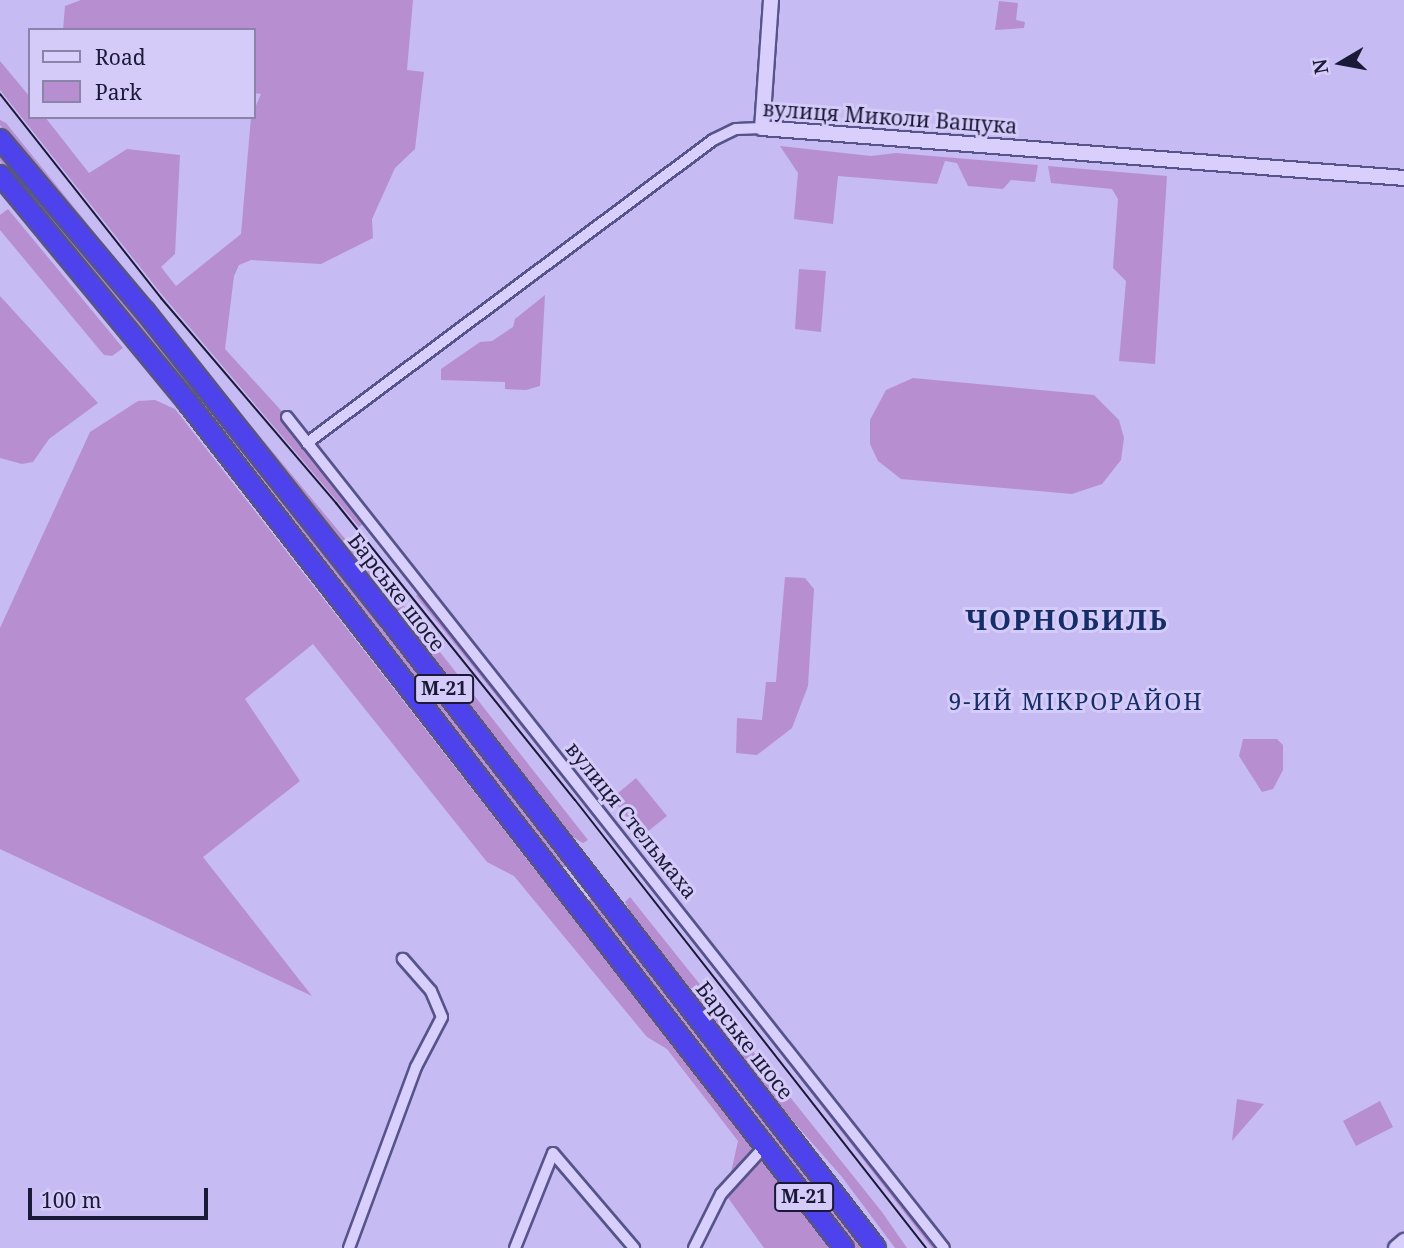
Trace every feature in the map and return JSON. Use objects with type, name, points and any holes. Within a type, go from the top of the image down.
[{"type":"highway","name":"Барське шосе","points":[[0,139],[145,311],[587,873],[876,1248]]},
{"type":"highway","name":"М-21","points":[[0,175],[187,402],[844,1248]]},
{"type":"highway","points":[[567,889],[587,873]]},
{"type":"street","points":[[762,128],[771,0]]},
{"type":"street","name":"вулиця Миколи Ващука","points":[[307,443],[713,140],[733,130],[762,128],[1404,178]]},
{"type":"street","name":"вулиця Стельмаха","points":[[287,417],[944,1248]]},
{"type":"street","points":[[349,1248],[416,1067],[442,1017],[431,991],[402,959]]},
{"type":"street","points":[[694,1248],[721,1194],[765,1146]]},
{"type":"street","points":[[515,1248],[553,1153],[634,1248]]},
{"type":"street","points":[[1395,1248],[1404,1241]]},
{"type":"green space","points":[[81,0],[413,0],[407,70],[424,72],[415,149],[395,168],[372,219],[373,238],[321,264],[251,260],[239,265],[234,276],[225,349],[287,417],[368,520],[359,527],[163,296],[0,90],[0,61],[28,95],[28,119],[47,119],[89,173],[127,149],[180,155],[175,254],[161,267],[176,286],[241,234],[251,119],[256,119],[256,106],[261,94],[256,93],[256,28],[63,28],[65,6]]},
{"type":"green space","points":[[999,1],[1018,3],[1016,20],[1025,22],[1024,28],[995,30]]},
{"type":"green space","points":[[0,120],[6,123],[149,300],[0,125]]},
{"type":"green space","points":[[0,146],[460,721],[568,866],[561,868],[134,325],[0,161]]},
{"type":"green space","points":[[780,146],[871,156],[896,153],[1038,165],[1035,182],[1011,180],[1003,189],[968,186],[957,163],[945,161],[937,184],[838,176],[833,224],[794,219],[798,173]]},
{"type":"green space","points":[[1048,166],[1167,176],[1155,364],[1119,361],[1126,281],[1113,268],[1118,199],[1112,189],[1051,183]]},
{"type":"green space","points":[[8,209],[123,348],[112,356],[104,355],[0,230],[0,215]]},
{"type":"green space","points":[[799,269],[826,271],[821,332],[795,329]]},
{"type":"green space","points":[[545,295],[540,386],[526,390],[505,389],[505,382],[441,380],[441,369],[480,342],[492,341],[513,327],[515,319]]},
{"type":"green space","points":[[0,296],[98,403],[49,439],[33,462],[22,464],[0,458]]},
{"type":"green space","points":[[158,314],[347,541],[351,539],[588,840],[583,843],[566,833]]},
{"type":"green space","points":[[913,378],[1094,395],[1119,420],[1124,438],[1121,460],[1102,484],[1072,494],[901,479],[878,461],[870,444],[870,420],[886,390]]},
{"type":"green space","points":[[155,400],[175,409],[831,1248],[764,1248],[726,1195],[738,1141],[667,1049],[647,1037],[514,876],[487,862],[313,644],[245,699],[300,781],[203,857],[312,996],[0,849],[0,628],[90,432],[138,401]]},
{"type":"green space","points":[[785,577],[805,578],[814,589],[808,686],[792,728],[757,755],[736,753],[737,718],[762,720],[766,682],[776,682]]},
{"type":"green space","points":[[418,594],[607,833],[416,596]]},
{"type":"green space","points":[[1243,739],[1277,739],[1283,745],[1283,770],[1273,789],[1262,792],[1239,756]]},
{"type":"green space","points":[[636,778],[667,816],[642,836],[612,798]]},
{"type":"green space","points":[[591,896],[595,897],[867,1248],[854,1248],[588,902]]},
{"type":"green space","points":[[630,897],[882,1212],[907,1248],[895,1248],[842,1177],[755,1078],[640,931],[625,902]]},
{"type":"green space","points":[[719,975],[936,1248],[932,1248]]},
{"type":"green space","points":[[1237,1099],[1264,1104],[1232,1141]]},
{"type":"green space","points":[[1380,1101],[1393,1127],[1356,1146],[1343,1121]]},
{"type":"tram line","points":[[0,94],[161,298],[336,503],[575,800],[926,1248]]},
{"type":"district","name":"ЧОРНОБИЛЬ","points":[[1067,619]]},
{"type":"district","name":"9-ИЙ МІКРОРАЙОН","points":[[1076,701]]}]
